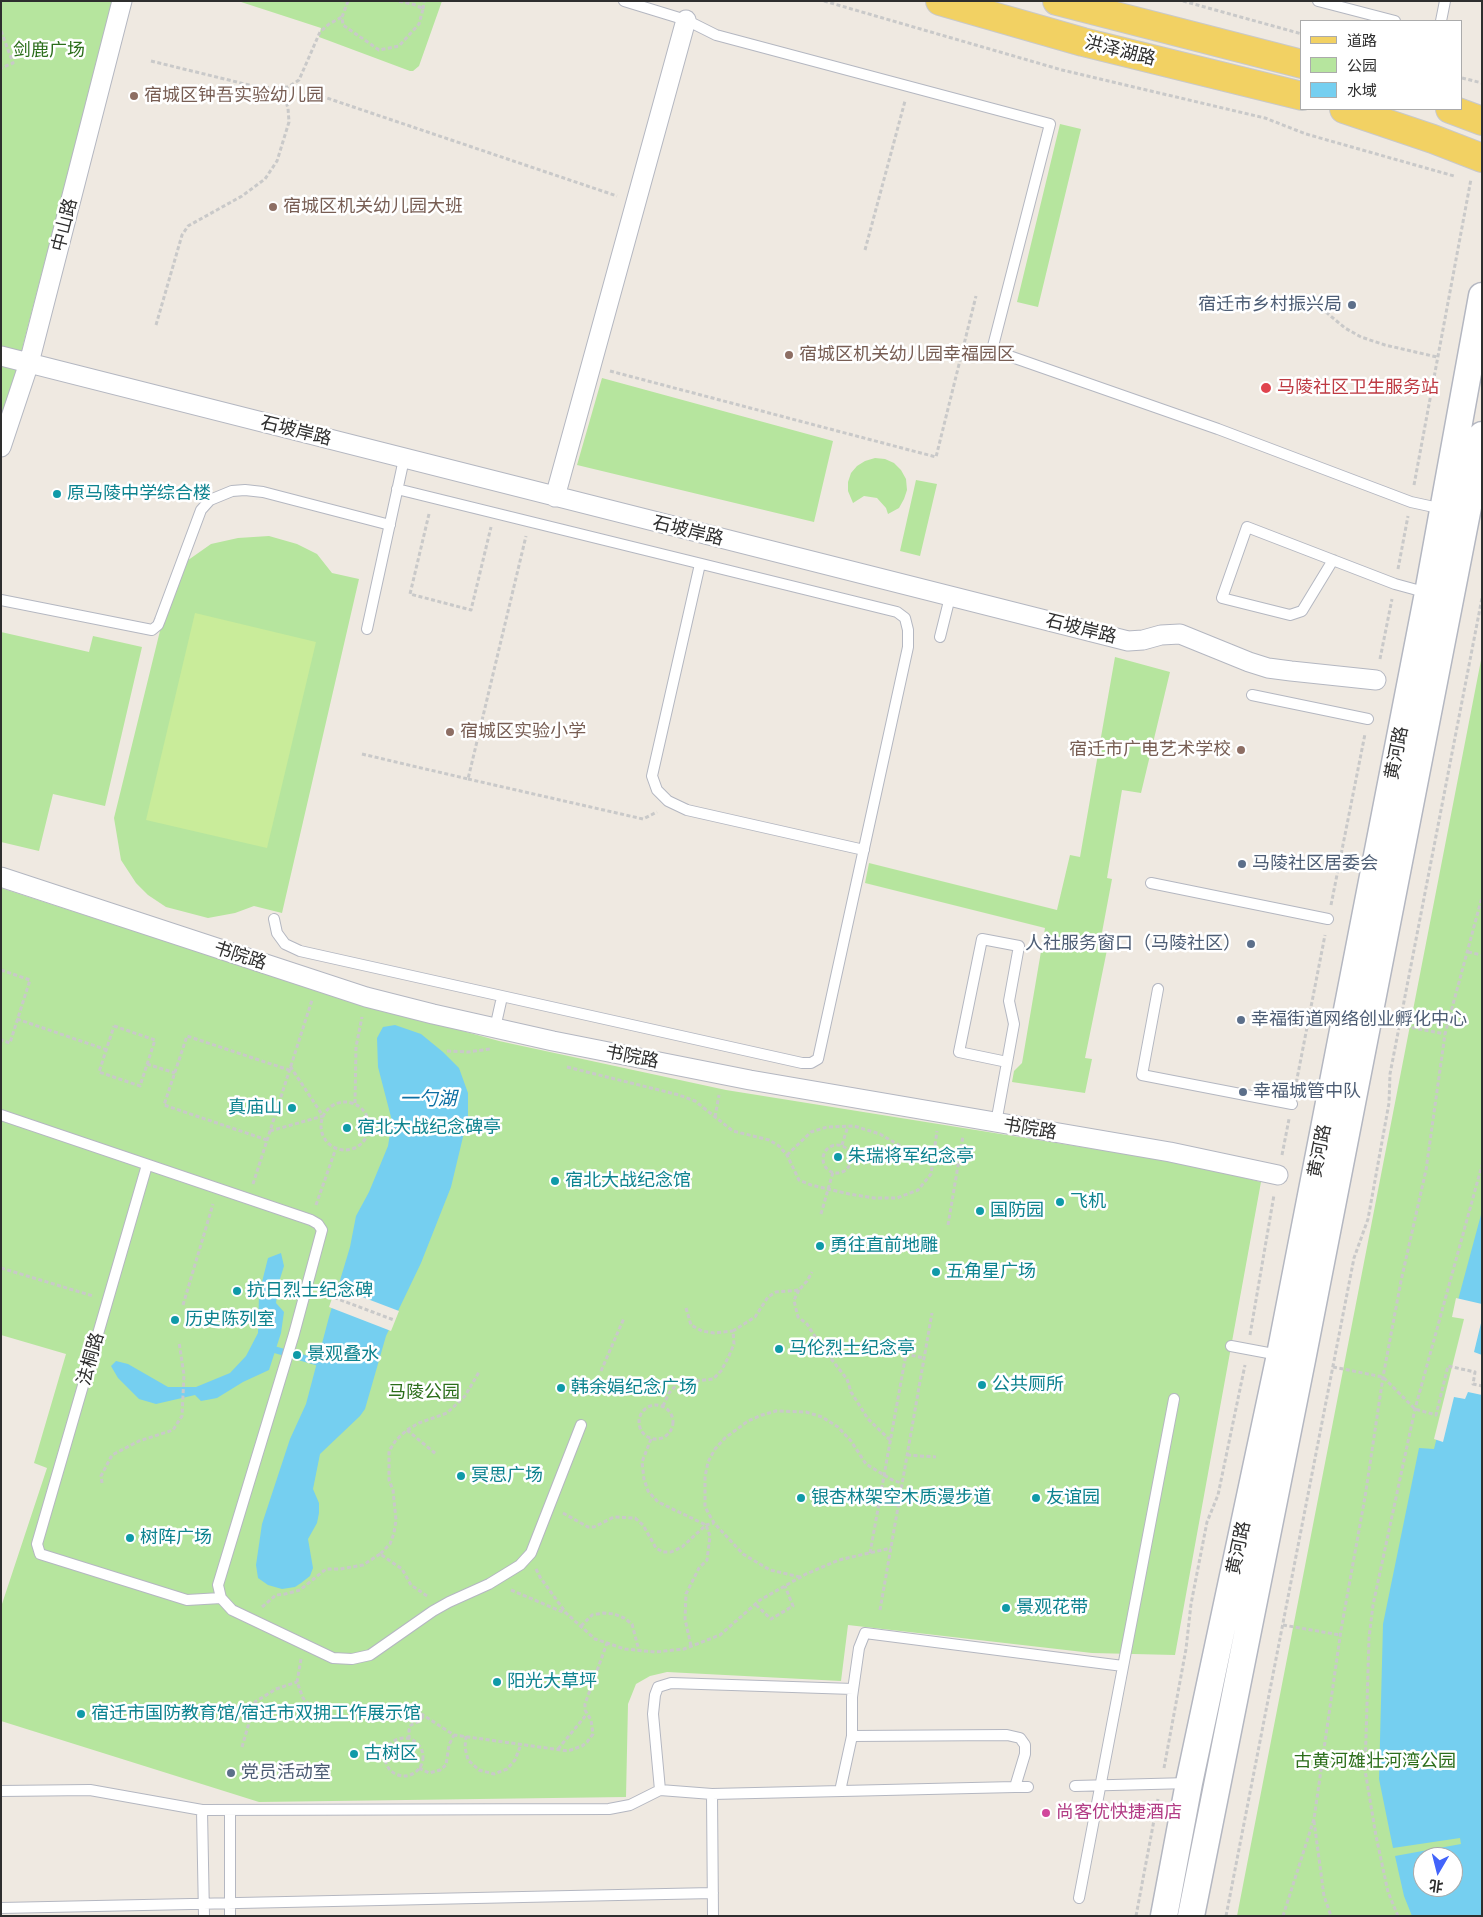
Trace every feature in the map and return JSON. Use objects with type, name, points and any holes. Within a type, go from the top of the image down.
[{"type":"main road","name":"洪泽湖路","points":[[940,1],[1083,42],[1300,96]]},
{"type":"main road","name":"洪泽湖路","points":[[1056,1],[1116,13],[1300,63]]},
{"type":"main road","points":[[1346,110],[1476,169]]},
{"type":"main road","points":[[1453,110],[1482,121]]},
{"type":"main road","name":"黄河路","points":[[1440,596],[1444,509],[1482,296]]},
{"type":"main road","name":"黄河路","points":[[1191,1916],[1291,1358],[1440,596],[1482,435]]},
{"type":"main road","name":"黄河路","points":[[1164,1916],[1189,1783],[1291,1358]]},
{"type":"street","name":"中山路","points":[[1,447],[29,363],[122,1]]},
{"type":"street","points":[[555,497],[686,20]]},
{"type":"street","name":"石坡岸路","points":[[1,356],[1128,641],[1144,640],[1161,635],[1180,634],[1268,668],[1376,680]]},
{"type":"street","name":"书院路","points":[[1,877],[366,997],[495,1028],[750,1080],[1170,1152],[1278,1175]]},
{"type":"lane","points":[[624,1],[686,20],[716,35],[1050,124],[992,350],[1218,429],[1411,502],[1444,509]]},
{"type":"lane","points":[[1318,1],[1391,20]]},
{"type":"lane","points":[[1441,20],[1444,1]]},
{"type":"lane","points":[[367,630],[404,459]]},
{"type":"lane","points":[[274,919],[277,933],[285,944],[300,951],[802,1063],[810,1063],[818,1059],[908,647],[908,630],[905,618],[897,612],[398,488]]},
{"type":"lane","points":[[1,600],[152,630],[158,625],[201,510],[210,500],[232,491],[263,492],[390,525]]},
{"type":"lane","points":[[1333,560],[1302,611],[1290,616],[1222,598],[1247,526],[1395,584],[1440,596]]},
{"type":"lane","points":[[700,564],[652,776],[657,790],[668,801],[687,810],[864,850]]},
{"type":"lane","points":[[940,637],[950,597]]},
{"type":"lane","points":[[1252,695],[1368,719]]},
{"type":"lane","points":[[1151,883],[1328,919]]},
{"type":"lane","points":[[996,1123],[1014,1024],[1009,1001],[1019,946],[982,939],[959,1052],[1007,1062]]},
{"type":"lane","points":[[1158,989],[1142,1075],[1292,1104]]},
{"type":"lane","points":[[495,1028],[502,997]]},
{"type":"lane","points":[[1,1115],[310,1220],[318,1224],[322,1230],[294,1334],[218,1585],[221,1598],[232,1610],[333,1658],[352,1659],[370,1655],[443,1606],[493,1582],[520,1565],[531,1553],[581,1424]]},
{"type":"lane","name":"法桐路","points":[[147,1164],[37,1544],[40,1554],[187,1600],[221,1598]]},
{"type":"lane","points":[[1231,1346],[1291,1358]]},
{"type":"lane","points":[[1079,1898],[1174,1399]]},
{"type":"lane","points":[[840,1791],[852,1736],[853,1689],[858,1648],[864,1633],[1123,1666]]},
{"type":"lane","points":[[660,1790],[653,1714],[654,1695],[658,1688],[672,1683],[853,1689]]},
{"type":"lane","points":[[852,1736],[1007,1735],[1020,1738],[1025,1746],[1025,1754],[1015,1788]]},
{"type":"lane","points":[[1075,1786],[1189,1783]]},
{"type":"lane","points":[[1,1791],[90,1790],[202,1810],[609,1809],[630,1804],[660,1790],[712,1794],[1028,1787]]},
{"type":"lane","points":[[712,1794],[713,1916]]},
{"type":"lane","points":[[202,1810],[204,1916]]},
{"type":"lane","points":[[230,1810],[230,1916]]},
{"type":"lane","points":[[1,1908],[713,1893]]},
{"type":"path","points":[[348,1],[342,17],[342,25],[364,38],[369,44],[379,50],[399,46],[419,24],[424,1]]},
{"type":"path","points":[[398,1],[416,5],[423,9]]},
{"type":"path","points":[[824,1],[1062,70],[1265,118],[1306,134],[1427,170],[1476,169],[1376,680]]},
{"type":"path","points":[[1183,1],[1300,33]]},
{"type":"path","points":[[151,61],[249,85],[288,87],[299,80],[320,32],[329,24],[342,17]]},
{"type":"path","points":[[1,31],[13,63],[1,68]]},
{"type":"path","points":[[1463,78],[1482,83]]},
{"type":"path","points":[[866,250],[908,86]]},
{"type":"path","points":[[156,325],[182,235],[188,226],[242,196],[265,179],[278,161],[289,122],[288,108],[281,87]]},
{"type":"path","points":[[315,94],[636,202]]},
{"type":"path","points":[[609,371],[936,456],[976,296]]},
{"type":"path","points":[[1321,308],[1346,328],[1361,337],[1385,345],[1438,357]]},
{"type":"path","points":[[433,497],[410,594],[471,610],[494,512]]},
{"type":"path","points":[[468,779],[530,521]]},
{"type":"path","points":[[1226,1916],[1354,1258],[1368,1219],[1389,1103],[1390,1074],[1482,598]]},
{"type":"path","points":[[1136,1916],[1186,1650],[1191,1604],[1208,1522],[1218,1495],[1248,1349],[1278,1175],[1368,719]]},
{"type":"path","points":[[362,754],[643,819],[655,814],[668,801]]},
{"type":"path","points":[[1283,1916],[1314,1819],[1340,1635],[1365,1497],[1383,1377],[1401,1281],[1426,1170],[1445,1034],[1482,897]]},
{"type":"path","points":[[1468,952],[1482,955]]},
{"type":"path","points":[[1,970],[30,980],[10,1042],[1,1040]]},
{"type":"path","points":[[248,1199],[318,981]]},
{"type":"path","points":[[356,1103],[356,1048],[364,1009]]},
{"type":"path","points":[[18,1018],[107,1050]]},
{"type":"path","points":[[1399,1025],[1445,1034]]},
{"type":"path","points":[[114,1026],[155,1040],[147,1064],[140,1086],[99,1072],[114,1026]]},
{"type":"path","points":[[267,1140],[164,1105],[187,1036],[290,1068],[323,1116]]},
{"type":"path","points":[[447,1051],[498,1050]]},
{"type":"path","points":[[147,1064],[175,1073]]},
{"type":"path","points":[[559,1065],[679,1095],[695,1101],[733,1131],[769,1140],[779,1146],[787,1155],[799,1180],[827,1189],[874,1198],[897,1198],[918,1190],[930,1174],[940,1113]]},
{"type":"path","points":[[340,1102],[356,1103],[368,1115],[370,1123],[366,1139],[360,1145],[344,1150],[336,1148],[329,1144],[321,1131],[323,1116],[327,1109],[340,1102]]},
{"type":"path","points":[[269,1131],[323,1116]]},
{"type":"path","points":[[948,1225],[966,1118]]},
{"type":"path","points":[[842,1145],[848,1126]]},
{"type":"path","points":[[787,1155],[811,1132],[827,1127],[854,1126],[880,1134],[912,1153],[959,1162]]},
{"type":"path","points":[[833,1144],[842,1145],[850,1151],[851,1160],[847,1169],[843,1172],[833,1172],[829,1171],[823,1163],[823,1154],[833,1144]]},
{"type":"path","points":[[310,1220],[336,1148]]},
{"type":"path","points":[[1398,1916],[1386,1883],[1365,1770],[1369,1638],[1373,1605],[1415,1409],[1482,1165]]},
{"type":"path","points":[[821,1214],[833,1172]]},
{"type":"path","points":[[183,1305],[218,1189]]},
{"type":"path","points":[[1,1268],[108,1300]]},
{"type":"path","points":[[812,1272],[807,1281],[798,1290],[794,1300],[798,1317],[807,1324],[816,1338],[818,1350],[832,1360],[847,1379],[851,1392],[868,1419],[891,1440]]},
{"type":"path","points":[[686,1308],[691,1325],[702,1331],[714,1333],[733,1331],[755,1317],[768,1298],[776,1292],[798,1290]]},
{"type":"path","points":[[331,1296],[394,1320]]},
{"type":"path","points":[[880,1610],[932,1313]]},
{"type":"path","points":[[600,1371],[624,1318]]},
{"type":"path","points":[[663,1406],[669,1393],[678,1383],[712,1379],[721,1371],[734,1344],[733,1331]]},
{"type":"path","points":[[102,1483],[101,1476],[112,1455],[139,1441],[173,1430],[182,1416],[184,1375],[179,1342]]},
{"type":"path","points":[[870,1553],[906,1354],[924,1358]]},
{"type":"path","points":[[1333,1367],[1383,1377],[1415,1409],[1436,1415],[1448,1366],[1475,1372],[1472,1384],[1482,1386]]},
{"type":"path","points":[[250,1619],[276,1595],[300,1590],[326,1569],[340,1569],[363,1565],[380,1554],[390,1544],[396,1520],[393,1490],[389,1480],[389,1451],[396,1440],[407,1430],[419,1423],[447,1413],[466,1396],[479,1372]]},
{"type":"path","points":[[652,1405],[663,1406],[672,1413],[674,1419],[672,1431],[663,1438],[651,1439],[639,1427],[640,1416],[642,1411],[652,1405]]},
{"type":"path","points":[[801,1577],[770,1570],[743,1554],[714,1524],[705,1507],[705,1476],[714,1449],[725,1438],[748,1421],[776,1411],[806,1412],[822,1417],[838,1427],[866,1464],[884,1476],[902,1483]]},
{"type":"path","points":[[407,1430],[436,1454]]},
{"type":"path","points":[[651,1439],[642,1462],[648,1491],[658,1502],[706,1525],[714,1524]]},
{"type":"path","points":[[907,1455],[936,1457]]},
{"type":"path","points":[[550,1503],[564,1514],[588,1527],[594,1528],[614,1517],[635,1518],[643,1525],[656,1548],[663,1552],[671,1552],[682,1548],[706,1525]]},
{"type":"path","points":[[691,1646],[685,1619],[685,1600],[690,1582],[707,1560],[710,1536],[706,1525]]},
{"type":"path","points":[[531,1553],[540,1577],[566,1613],[595,1639],[625,1649],[654,1652],[684,1649],[720,1635],[756,1605],[801,1577],[839,1560],[891,1548]]},
{"type":"path","points":[[380,1554],[402,1569],[411,1585],[443,1606]]},
{"type":"path","points":[[493,1582],[566,1613]]},
{"type":"path","points":[[756,1605],[771,1618],[793,1606],[785,1586]]},
{"type":"path","points":[[580,1626],[592,1616],[604,1612],[624,1618],[632,1624],[639,1651]]},
{"type":"path","points":[[1283,1625],[1340,1635]]},
{"type":"path","points":[[306,1645],[299,1666],[297,1682],[303,1698],[319,1716],[330,1719],[412,1708],[454,1734],[572,1750],[591,1738],[592,1720],[585,1710],[587,1698],[607,1643]]},
{"type":"path","points":[[242,1746],[255,1702],[276,1688],[297,1682]]},
{"type":"path","points":[[558,1749],[587,1714]]},
{"type":"path","points":[[409,1739],[411,1725],[420,1721],[424,1715]]},
{"type":"path","points":[[419,1768],[429,1773],[440,1770],[446,1765],[448,1745],[454,1734]]},
{"type":"path","points":[[466,1736],[465,1748],[468,1760],[480,1770],[494,1774],[507,1769],[514,1760],[521,1744]]},
{"type":"path","points":[[402,1739],[409,1739],[419,1746],[422,1751],[422,1763],[419,1768],[409,1775],[396,1774],[391,1771],[386,1760],[388,1748],[391,1743],[402,1739]]},
{"type":"path","points":[[1314,1819],[1324,1896],[1331,1916]]},
{"type":"green space","name":"剑鹿广场","points":[[1,1],[113,1],[23,345],[20,377],[1,431]]},
{"type":"green space","points":[[238,1],[442,1],[419,66],[410,71],[319,37],[321,28]]},
{"type":"green space","points":[[1060,124],[1081,129],[1038,307],[1017,302]]},
{"type":"green space","points":[[602,378],[833,441],[814,522],[577,465]]},
{"type":"green space","points":[[875,458],[885,459],[894,463],[906,479],[907,490],[904,499],[899,508],[888,514],[886,508],[877,498],[864,496],[853,503],[848,491],[851,473],[865,461]]},
{"type":"green space","points":[[916,480],[937,484],[920,556],[900,551]]},
{"type":"green space","points":[[269,536],[297,544],[317,554],[332,573],[359,579],[282,913],[254,906],[235,913],[208,918],[166,907],[148,895],[136,883],[121,860],[114,818],[172,582],[184,563],[211,544],[238,538]]},
{"type":"green space","points":[[195,613],[316,642],[267,848],[146,820]]},
{"type":"green space","points":[[1,632],[89,652],[93,636],[142,647],[105,806],[53,794],[39,851],[1,842]]},
{"type":"green space","name":"古黄河雄壮河湾公园","points":[[1482,655],[1482,1916],[1237,1916]]},
{"type":"green space","points":[[1115,657],[1170,672],[1141,793],[1122,790],[1107,878],[1112,879],[1100,943],[1108,945],[1085,1058],[1092,1059],[1085,1093],[1012,1082],[1014,1071],[1022,1063],[1045,928],[865,883],[869,863],[1057,910],[1070,855],[1080,857]]},
{"type":"green space","name":"马陵公园","points":[[1,888],[329,994],[499,1041],[726,1090],[1188,1164],[1261,1182],[1175,1655],[1092,1653],[848,1625],[841,1681],[667,1672],[650,1676],[636,1684],[628,1704],[626,1797],[259,1802],[1,1721],[1,1607],[47,1468],[34,1463],[66,1354],[1,1335]]},
{"type":"water","name":"一勺湖","points":[[395,1025],[421,1034],[459,1068],[468,1093],[468,1116],[451,1187],[421,1263],[386,1336],[365,1409],[320,1454],[313,1489],[319,1503],[319,1513],[317,1523],[308,1539],[313,1568],[310,1576],[295,1587],[282,1589],[268,1585],[258,1578],[256,1565],[262,1524],[290,1439],[306,1404],[350,1247],[356,1216],[369,1192],[388,1146],[392,1121],[378,1067],[377,1038],[383,1027]]},
{"type":"water","points":[[1482,1211],[1482,1916],[1412,1916],[1404,1896],[1395,1856],[1413,1853],[1413,1897],[1463,1897],[1463,1847],[1444,1847],[1461,1844],[1460,1838],[1393,1848],[1379,1779],[1383,1624],[1419,1448],[1434,1449],[1467,1317],[1454,1315]]},
{"type":"water","points":[[281,1253],[284,1266],[279,1282],[276,1303],[284,1312],[281,1333],[269,1370],[243,1382],[217,1398],[201,1401],[195,1395],[156,1404],[139,1399],[118,1378],[111,1366],[116,1361],[128,1364],[168,1387],[196,1387],[230,1373],[246,1356],[258,1333],[259,1294],[268,1258]]},
{"type":"pier","points":[[336,1287],[399,1311],[391,1331],[329,1307]]},
{"type":"pier","points":[[1456,1298],[1482,1304],[1482,1319],[1474,1352],[1482,1355],[1482,1395],[1468,1392],[1465,1399],[1454,1397],[1443,1442],[1434,1439],[1464,1319],[1452,1317]]},
{"type":"waterway","points":[[276,1350],[317,1362]]},
{"type":"place","name":"宿城区钟吾实验幼儿园","points":[[134,96]]},
{"type":"place","name":"宿城区机关幼儿园大班","points":[[273,207]]},
{"type":"place","name":"宿迁市乡村振兴局","points":[[1352,305]]},
{"type":"place","name":"宿城区机关幼儿园幸福园区","points":[[789,355]]},
{"type":"place","name":"马陵社区卫生服务站","points":[[1266,388]]},
{"type":"place","name":"原马陵中学综合楼","points":[[57,494]]},
{"type":"place","name":"宿城区实验小学","points":[[450,732]]},
{"type":"place","name":"宿迁市广电艺术学校","points":[[1241,750]]},
{"type":"place","name":"马陵社区居委会","points":[[1242,864]]},
{"type":"place","name":"人社服务窗口（马陵社区）","points":[[1251,944]]},
{"type":"place","name":"幸福街道网络创业孵化中心","points":[[1241,1020]]},
{"type":"place","name":"幸福城管中队","points":[[1243,1092]]},
{"type":"place","name":"真庙山","points":[[292,1108]]},
{"type":"place","name":"宿北大战纪念碑亭","points":[[347,1128]]},
{"type":"place","name":"朱瑞将军纪念亭","points":[[838,1157]]},
{"type":"place","name":"宿北大战纪念馆","points":[[555,1181]]},
{"type":"place","name":"飞机","points":[[1060,1202]]},
{"type":"place","name":"国防园","points":[[980,1211]]},
{"type":"place","name":"勇往直前地雕","points":[[820,1246]]},
{"type":"place","name":"五角星广场","points":[[936,1272]]},
{"type":"place","name":"抗日烈士纪念碑","points":[[237,1291]]},
{"type":"place","name":"历史陈列室","points":[[175,1320]]},
{"type":"place","name":"马伦烈士纪念亭","points":[[779,1349]]},
{"type":"place","name":"景观叠水","points":[[297,1355]]},
{"type":"place","name":"公共厕所","points":[[982,1385]]},
{"type":"place","name":"韩余娟纪念广场","points":[[561,1388]]},
{"type":"place","name":"冥思广场","points":[[461,1476]]},
{"type":"place","name":"银杏林架空木质漫步道","points":[[801,1498]]},
{"type":"place","name":"友谊园","points":[[1036,1498]]},
{"type":"place","name":"树阵广场","points":[[130,1538]]},
{"type":"place","name":"景观花带","points":[[1006,1608]]},
{"type":"place","name":"阳光大草坪","points":[[497,1682]]},
{"type":"place","name":"宿迁市国防教育馆/宿迁市双拥工作展示馆","points":[[81,1714]]},
{"type":"place","name":"古树区","points":[[354,1754]]},
{"type":"place","name":"党员活动室","points":[[231,1773]]},
{"type":"place","name":"尚客优快捷酒店","points":[[1046,1813]]}]
